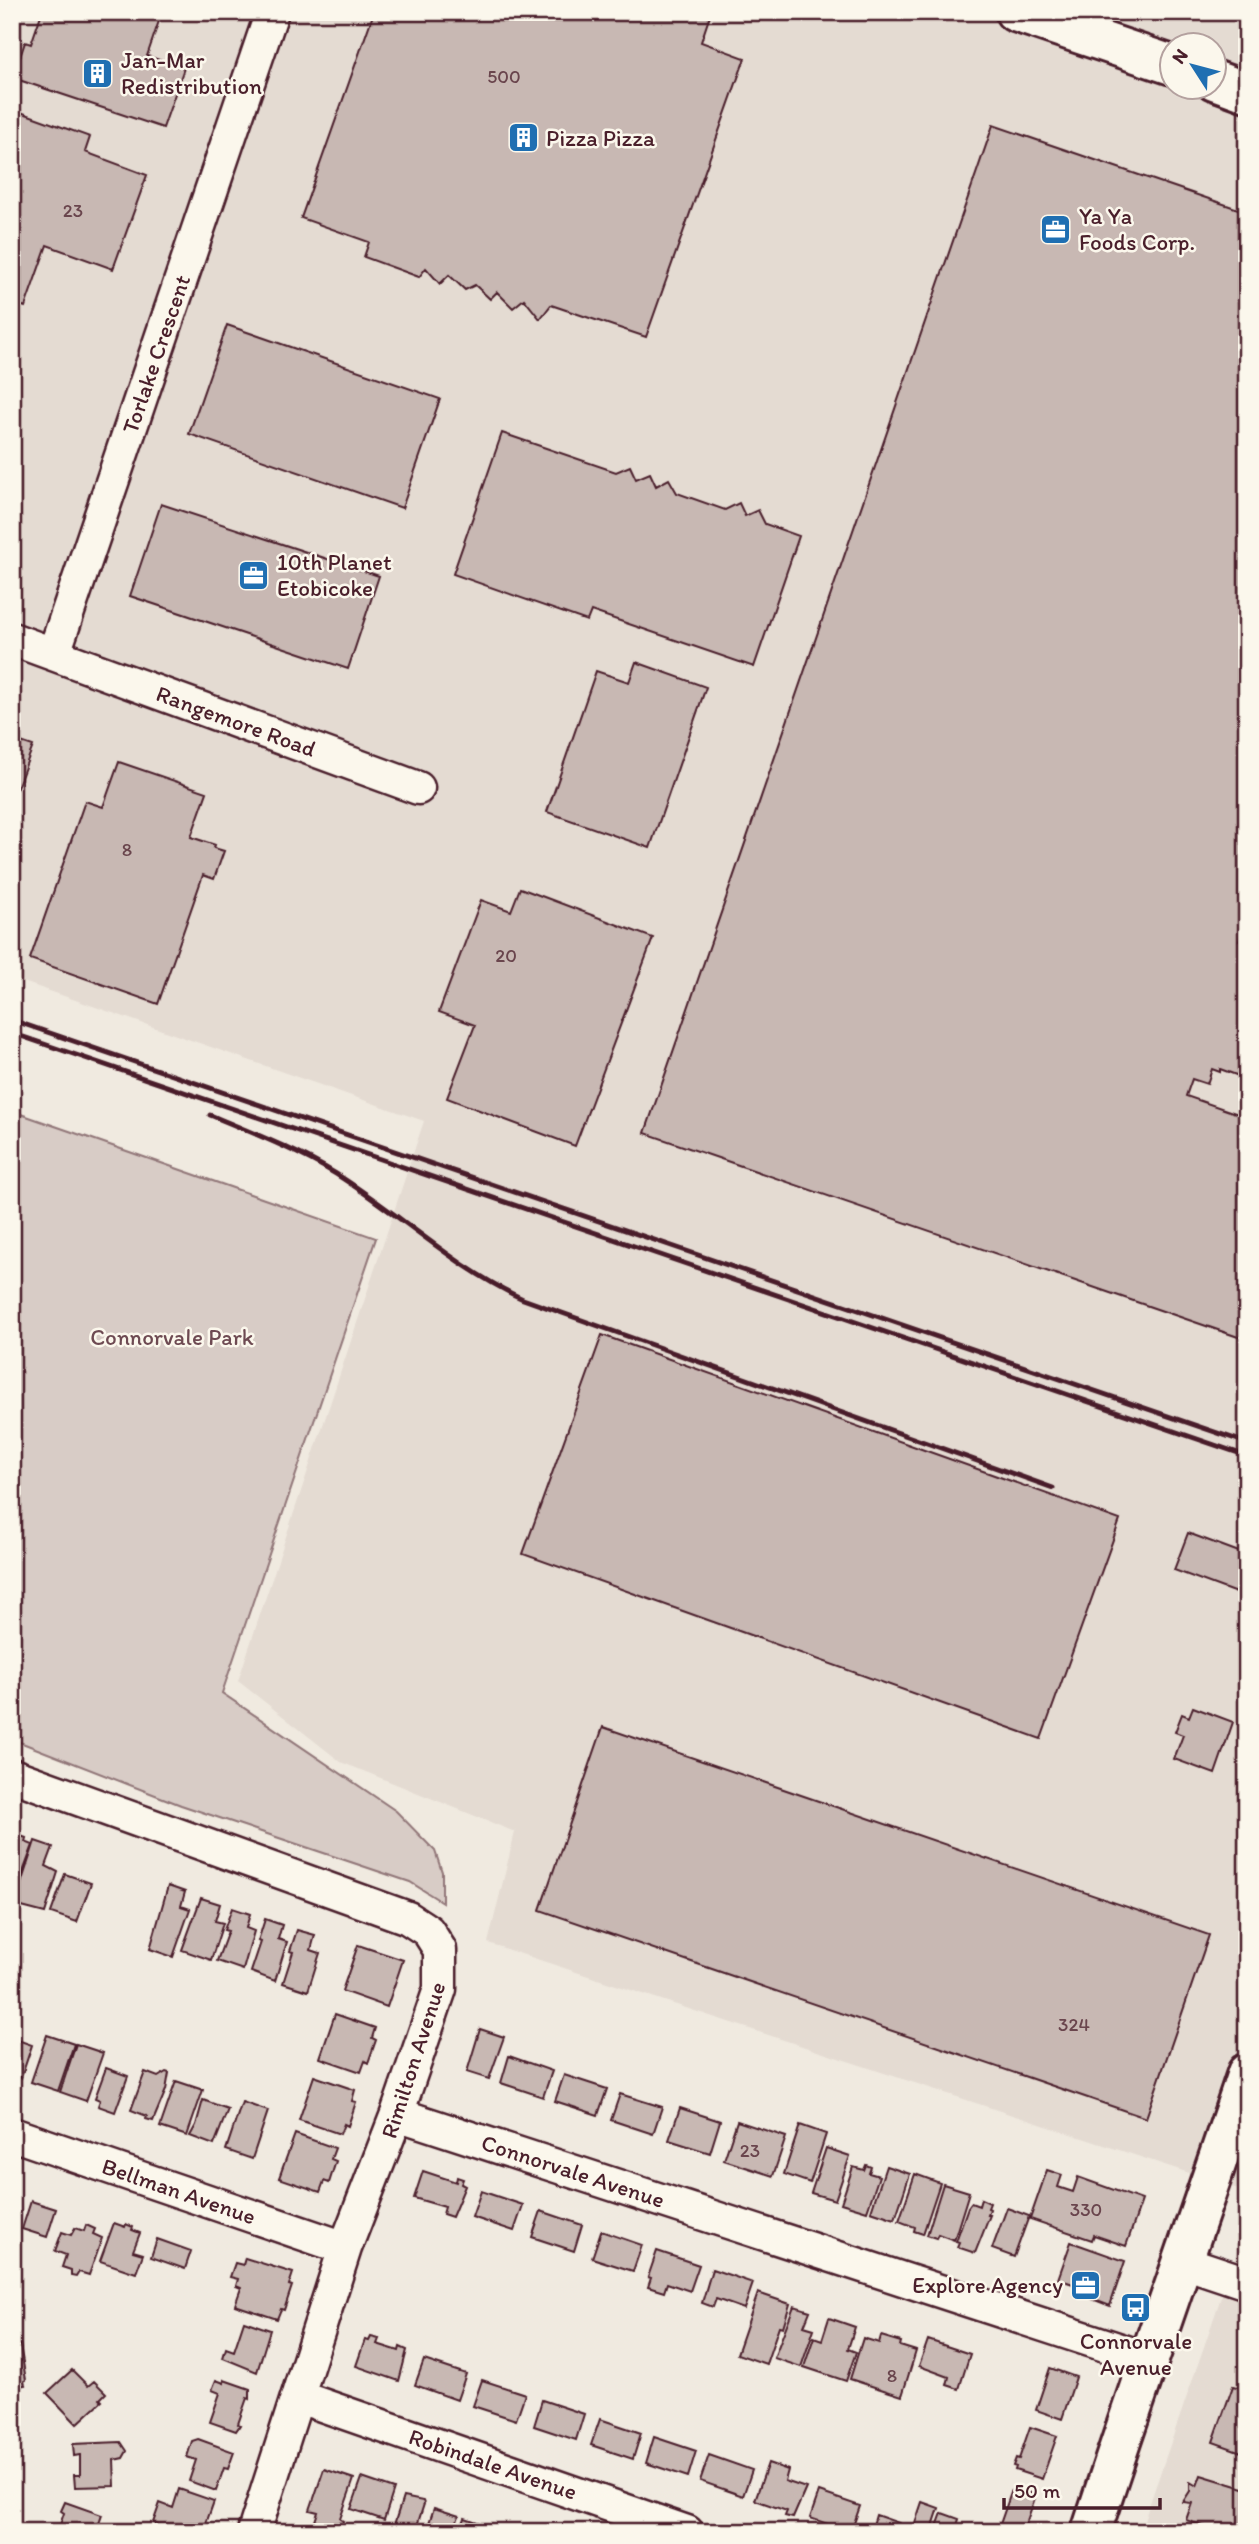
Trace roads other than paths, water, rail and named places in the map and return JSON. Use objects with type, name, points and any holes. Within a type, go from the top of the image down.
[{"type":"main road","points":[[1015,12],[1158,61]]},
{"type":"main road","points":[[1228,85],[1247,92]]},
{"type":"main road","points":[[1091,2532],[1247,2073]]},
{"type":"street","name":"Torlake Crescent","points":[[54,653],[272,12]]},
{"type":"street","points":[[12,639],[54,653]]},
{"type":"street","name":"Rangemore Road","points":[[54,653],[418,788]]},
{"type":"street","name":"Rimilton Avenue","points":[[12,1775],[422,1925],[440,1950],[440,1989],[397,2114],[345,2248],[254,2532]]},
{"type":"street","name":"Connorvale Avenue","points":[[397,2114],[1148,2359]]},
{"type":"street","name":"Bellman Avenue","points":[[12,2134],[345,2248]]},
{"type":"street","points":[[1184,2262],[1247,2283]]},
{"type":"street","name":"Robindale Avenue","points":[[299,2397],[687,2532]]},
{"type":"railway","points":[[12,1020],[1247,1443]]},
{"type":"railway","points":[[12,1033],[1247,1456]]},
{"type":"railway","points":[[210,1115],[321,1165],[474,1272],[523,1299],[1053,1488]]},
{"type":"place","name":"Jan-Mar Redistribution","points":[[98,73]]},
{"type":"place","name":"Pizza Pizza","points":[[523,138]]},
{"type":"place","name":"Ya Ya Foods Corp.","points":[[1056,229]]},
{"type":"place","name":"10th Planet Etobicoke","points":[[254,575]]},
{"type":"place","name":"Explore Agency","points":[[1086,2285]]},
{"type":"place","name":"Connorvale Avenue","points":[[1136,2307]]},
{"type":"park label","name":"Connorvale Park","points":[[172,1337]]}]
